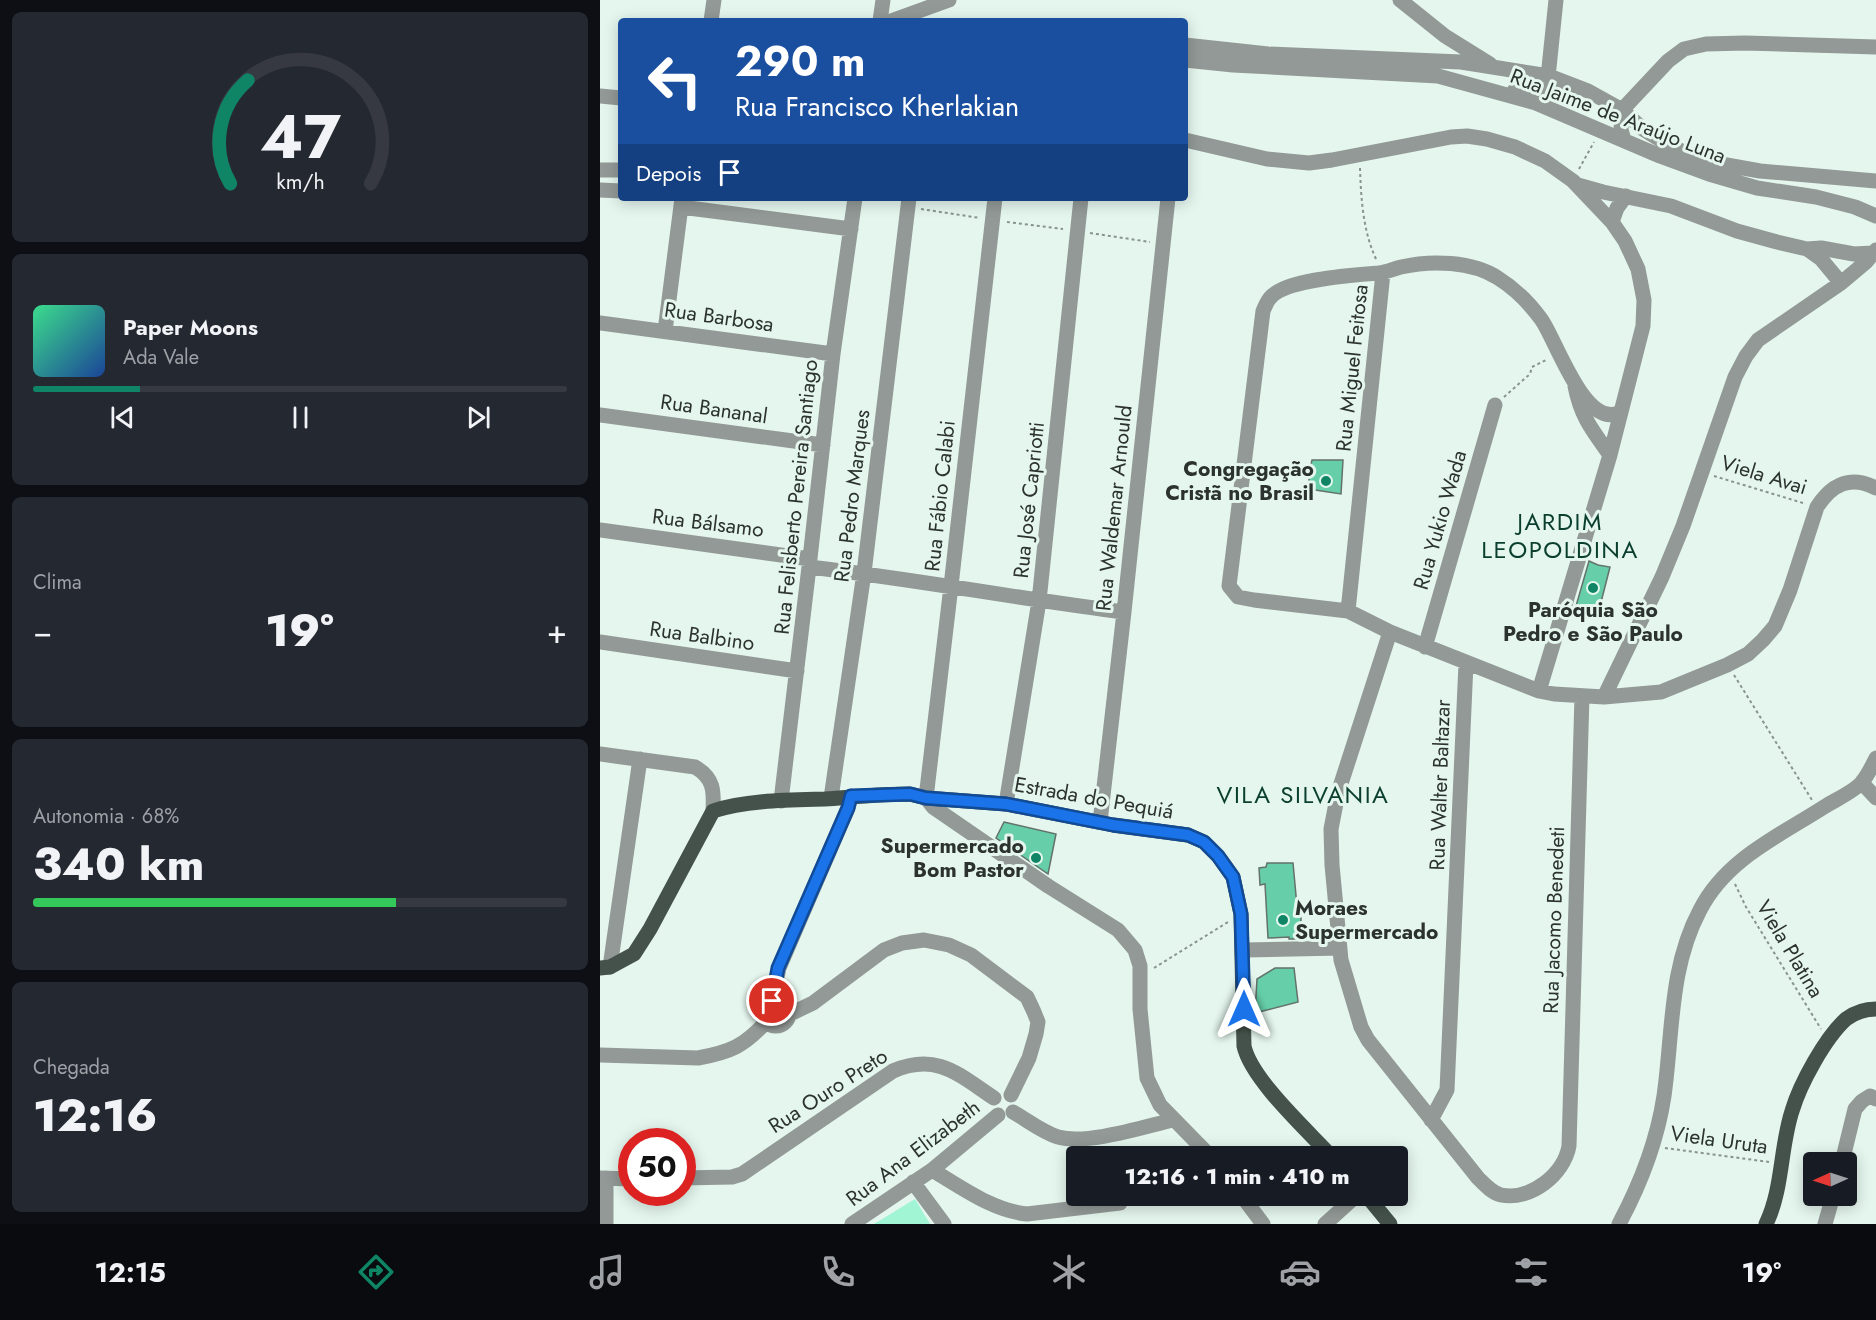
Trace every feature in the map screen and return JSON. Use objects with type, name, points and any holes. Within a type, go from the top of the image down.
[{"type":"main road","name":"Estrada do Pequiá","points":[[713,811],[740,804],[903,794],[1006,804],[1100,822],[1188,835],[1204,842],[1218,856],[1233,877],[1241,914],[1246,1055],[1276,1096],[1322,1146]]},
{"type":"main road","points":[[605,967],[634,954],[650,929],[713,811]]},
{"type":"main road","points":[[1766,1224],[1773,1208],[1791,1112],[1810,1069],[1828,1041],[1847,1019],[1857,1012],[1876,1008]]},
{"type":"main road","points":[[1375,1206],[1390,1224]]},
{"type":"street","points":[[711,18],[714,0]]},
{"type":"street","points":[[880,18],[883,0]]},
{"type":"street","points":[[899,18],[949,0]]},
{"type":"street","name":"Rua Jaime de Araújo Luna","points":[[1400,0],[1445,36],[1496,68]]},
{"type":"street","points":[[1488,90],[1542,92],[1547,87],[1556,0]]},
{"type":"street","points":[[1624,140],[1621,130],[1622,110],[1668,62],[1684,50],[1706,44],[1745,43],[1876,46]]},
{"type":"street","name":"Rua Jaime de Araújo Luna","points":[[1188,45],[1268,54],[1461,62],[1549,76],[1588,91],[1622,110],[1644,129],[1692,156],[1760,171],[1876,181]]},
{"type":"street","name":"Rua Jaime de Araújo Luna","points":[[1188,60],[1233,65],[1438,76],[1536,104],[1709,174],[1757,188],[1816,197],[1856,207],[1876,216]]},
{"type":"street","points":[[600,96],[618,99]]},
{"type":"street","points":[[1188,141],[1267,159],[1309,163],[1434,140],[1467,136],[1487,140],[1522,150],[1545,161],[1575,183],[1612,222],[1625,241],[1638,269],[1644,300],[1643,326],[1610,455],[1539,691]]},
{"type":"street","points":[[600,170],[618,170]]},
{"type":"street","points":[[1856,207],[1857,181]]},
{"type":"street","points":[[1575,183],[1603,192],[1671,206],[1737,231],[1808,249],[1821,248],[1854,254],[1875,251]]},
{"type":"street","points":[[600,190],[618,191]]},
{"type":"street","points":[[1612,222],[1617,208],[1626,196]]},
{"type":"street","name":"Rua Felisberto Pereira Santiago","points":[[781,801],[833,354],[855,201]]},
{"type":"street","name":"Rua Fábio Calabi","points":[[926,798],[995,201]]},
{"type":"street","name":"Rua José Capriotti","points":[[1006,804],[1039,601],[1081,201]]},
{"type":"street","name":"Rua Waldemar Arnould","points":[[1100,822],[1168,201]]},
{"type":"street","points":[[665,331],[681,202],[851,229]]},
{"type":"street","name":"Rua Pedro Marques","points":[[831,798],[864,573],[908,202]]},
{"type":"street","points":[[1808,249],[1821,259],[1841,283]]},
{"type":"street","points":[[1604,697],[1662,577],[1703,472],[1735,377],[1746,356],[1758,340],[1841,283],[1875,251]]},
{"type":"street","points":[[1620,412],[1614,415],[1602,413],[1592,405],[1574,383],[1542,319],[1515,291],[1497,277],[1472,267],[1448,264],[1401,267],[1383,273],[1341,275],[1297,285],[1278,292],[1269,298],[1263,310],[1229,586],[1239,597],[1348,611],[1425,647],[1539,691],[1604,697],[1661,692],[1727,665],[1748,654],[1763,640],[1775,626],[1790,590],[1817,507],[1824,496],[1835,486],[1847,483],[1863,483],[1876,488]]},
{"type":"street","name":"Rua Miguel Feitosa","points":[[1348,611],[1383,273]]},
{"type":"street","name":"Rua Barbosa","points":[[600,322],[833,354]]},
{"type":"street","points":[[1574,383],[1578,406],[1610,455]]},
{"type":"street","name":"Rua Yukio Wada","points":[[1425,647],[1495,405]]},
{"type":"street","name":"Rua Bananal","points":[[600,415],[823,445]]},
{"type":"street","name":"Rua Bálsamo","points":[[600,530],[1039,601],[1124,612]]},
{"type":"street","points":[[1390,632],[1338,793],[1331,829],[1332,865],[1341,960],[1361,1027],[1368,1040],[1431,1120]]},
{"type":"street","name":"Rua Balbino","points":[[600,642],[797,670]]},
{"type":"street","name":"Rua Walter Baltazar","points":[[1431,1120],[1447,1090],[1466,663]]},
{"type":"street","name":"Rua Jacomo Benedeti","points":[[1431,1120],[1478,1178],[1489,1189],[1500,1194],[1530,1193],[1561,1167],[1567,1158],[1582,696]]},
{"type":"street","points":[[600,754],[695,767],[705,773],[710,782],[714,794],[713,811]]},
{"type":"street","points":[[1619,1224],[1640,1183],[1653,1146],[1664,1095],[1679,964],[1684,945],[1700,909],[1728,871],[1761,845],[1862,783],[1876,758]]},
{"type":"street","points":[[605,967],[640,759]]},
{"type":"street","points":[[1862,783],[1876,798]]},
{"type":"street","points":[[772,1001],[778,968],[848,808],[851,796]]},
{"type":"street","points":[[926,798],[933,807],[1118,930],[1135,950],[1140,966],[1140,1009],[1147,1078],[1160,1105],[1200,1146]]},
{"type":"street","points":[[788,1015],[813,1003],[884,950],[902,943],[924,940],[949,945],[971,955],[1027,996],[1034,1012],[1038,1022],[1036,1034],[1029,1058],[1011,1095]]},
{"type":"street","points":[[1243,950],[1340,948]]},
{"type":"street","points":[[776,1000],[787,1007],[788,1015],[785,1022],[778,1026],[766,1022],[763,1010],[768,1003],[776,1000]]},
{"type":"street","points":[[600,1055],[698,1058],[711,1056],[743,1043],[759,1031],[766,1022]]},
{"type":"street","name":"Rua Ouro Preto","points":[[696,1178],[732,1177],[742,1174],[893,1071],[914,1064],[940,1065],[994,1098]]},
{"type":"street","points":[[1006,1113],[1016,1101],[1011,1095],[1000,1093],[994,1098],[993,1109],[1049,1133],[1067,1138],[1090,1138],[1173,1120]]},
{"type":"street","points":[[1844,1152],[1855,1109],[1870,1096],[1876,1099]]},
{"type":"street","name":"Rua Ana Elizabeth","points":[[852,1224],[932,1170],[1006,1113]]},
{"type":"street","points":[[932,1170],[997,1206],[1016,1213],[1027,1214],[1095,1206]]},
{"type":"street","points":[[606,1224],[603,1178],[618,1179]]},
{"type":"street","points":[[913,1182],[944,1224]]},
{"type":"street","points":[[1250,1206],[1263,1224]]},
{"type":"street","points":[[1325,1224],[1345,1206]]},
{"type":"street","points":[[1825,1224],[1830,1206]]},
{"type":"path","points":[[1575,183],[1591,147]]},
{"type":"path","points":[[1359,155],[1362,202],[1370,245],[1383,273]]},
{"type":"path","points":[[908,202],[992,220]]},
{"type":"path","points":[[1495,405],[1530,374],[1532,367],[1560,353]]},
{"type":"path","name":"Viela Avai","points":[[1703,472],[1817,507]]},
{"type":"path","points":[[1727,665],[1819,810]]},
{"type":"path","name":"Viela Platina","points":[[1728,871],[1746,907],[1828,1041]]},
{"type":"path","points":[[1140,977],[1241,914]]},
{"type":"path","name":"Viela Uruta","points":[[1653,1146],[1781,1164]]},
{"type":"green space","points":[[915,1199],[930,1224],[874,1224]]},
{"type":"building","name":"Congregação Cristã no Brasil","points":[[1312,460],[1343,460],[1341,494],[1309,489]]},
{"type":"building","name":"Paróquia São Pedro e São Paulo","points":[[1589,561],[1610,567],[1599,610],[1591,608],[1588,617],[1574,613]]},
{"type":"building","name":"Supermercado Bom Pastor","points":[[1004,822],[1056,834],[1048,874],[996,838]]},
{"type":"building","points":[[1267,863],[1293,863],[1298,917],[1301,917],[1301,939],[1268,938],[1265,884],[1260,885],[1259,868],[1266,867]]},
{"type":"building","points":[[1275,968],[1294,968],[1298,1002],[1255,1013],[1257,979]]},
{"type":"place","name":"Congregação Cristã no Brasil","points":[[1326,481]]},
{"type":"place","name":"Paróquia São Pedro e São Paulo","points":[[1593,588]]},
{"type":"place","name":"Supermercado Bom Pastor","points":[[1036,858]]},
{"type":"place","name":"Moraes Supermercado","points":[[1283,920]]},
{"type":"district","name":"JARDIM LEOPOLDINA","points":[[1560,535]]},
{"type":"district","name":"VILA SILVANIA","points":[[1303,794]]},
{"type":"route","points":[[772,1001],[778,968],[848,808],[851,796],[910,794],[926,798],[1006,804],[1113,825],[1188,835],[1204,842],[1218,856],[1233,877],[1241,914],[1244,1009]]}]
